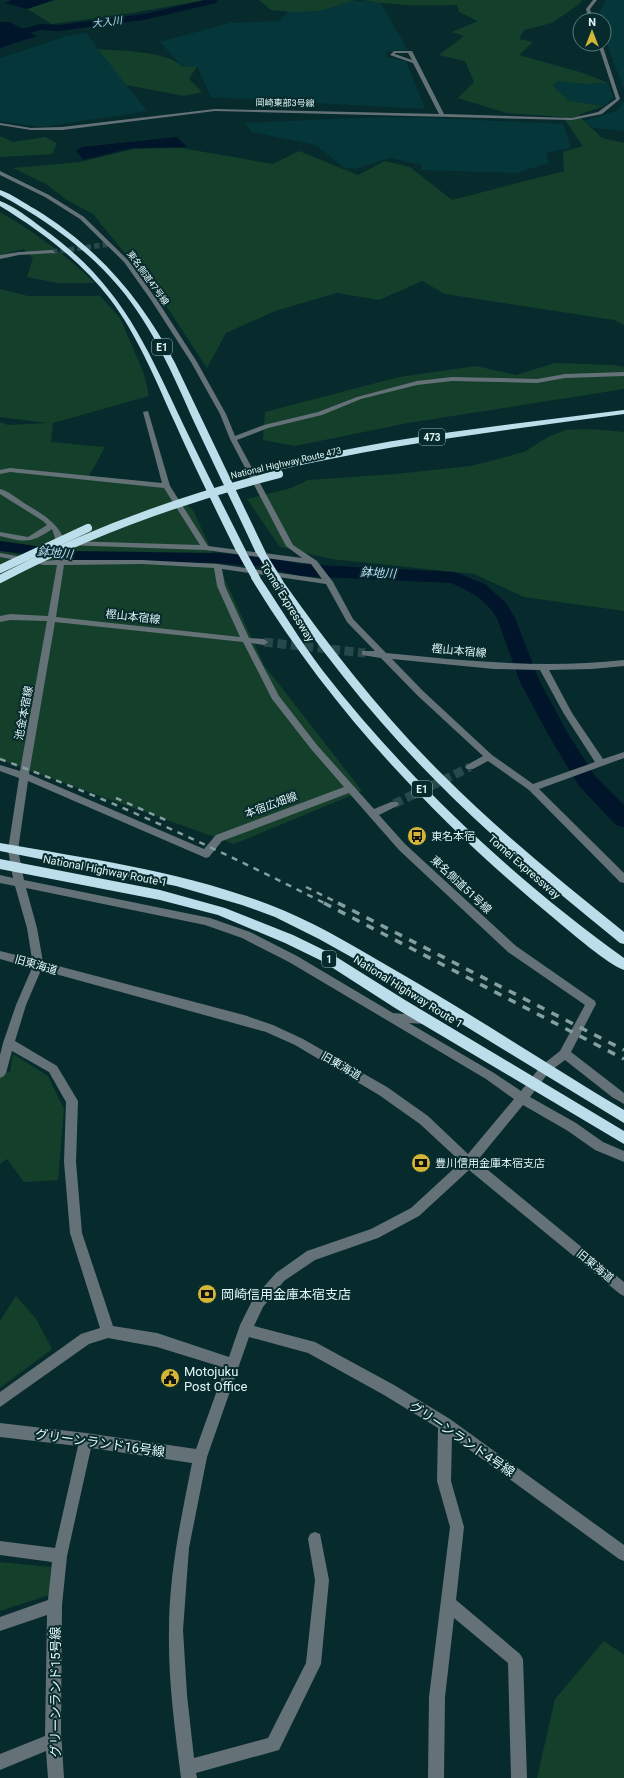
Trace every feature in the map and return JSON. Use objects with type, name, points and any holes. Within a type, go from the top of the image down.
[{"type":"highway","name":"Tomei Expressway","points":[[0,192],[51,222],[74,239],[103,266],[136,304],[175,372],[261,553],[278,582],[346,673],[439,778],[496,832],[562,889],[624,939]]},
{"type":"highway","name":"Tomei Expressway","points":[[0,203],[24,217],[63,248],[87,269],[113,298],[142,346],[204,477],[256,578],[292,638],[332,691],[412,779],[474,840],[542,901],[624,965]]},
{"type":"highway","name":"National Highway Route 473","points":[[0,569],[68,536],[147,505],[236,476],[540,428],[591,417],[624,412]]},
{"type":"highway","name":"National Highway Route 473","points":[[0,579],[22,567],[110,528],[276,470]]},
{"type":"highway","name":"National Highway Route 1","points":[[0,847],[172,880],[227,895],[278,914],[323,935],[375,965],[495,1036],[545,1069],[624,1117]]},
{"type":"highway","name":"National Highway Route 1","points":[[0,864],[160,895],[221,911],[289,939],[326,957],[425,1019],[624,1138]]},
{"type":"street","points":[[589,12],[588,9],[595,0]]},
{"type":"street","name":"岡崎東部3号線","points":[[0,124],[20,129],[49,131],[188,112],[215,110],[572,119],[600,113],[618,99],[603,52]]},
{"type":"street","points":[[414,62],[442,115]]},
{"type":"street","name":"東名側道47号線","points":[[0,173],[40,192],[82,218],[126,261],[154,300],[194,362],[223,414],[233,439],[290,546],[314,563],[329,582],[350,620],[382,655],[489,758],[532,788],[624,880]]},
{"type":"street","points":[[0,257],[16,253],[26,254],[52,252]]},
{"type":"street","points":[[233,439],[266,426],[320,414],[360,398],[417,383],[452,379],[537,380],[566,376],[624,374]]},
{"type":"street","points":[[146,412],[166,486],[205,548]]},
{"type":"street","points":[[0,472],[10,470],[166,486]]},
{"type":"street","points":[[0,492],[39,514],[52,525],[55,528],[62,547],[205,548],[314,563]]},
{"type":"street","points":[[0,534],[27,540],[32,539],[52,525]]},
{"type":"street","name":"池金本宿線","points":[[38,966],[32,928],[15,867],[13,850],[24,776],[62,564],[62,547]]},
{"type":"street","points":[[0,555],[44,563],[62,564],[142,562],[218,566],[329,582]]},
{"type":"street","name":"東名側道51号線","points":[[218,566],[221,586],[233,617],[275,697],[314,747],[402,847],[512,949],[591,1004],[564,1054]]},
{"type":"street","name":"樫山本宿線","points":[[0,619],[10,616],[51,619],[264,642]]},
{"type":"street","name":"樫山本宿線","points":[[365,653],[541,668]]},
{"type":"street","points":[[601,764],[568,714],[541,668],[582,667],[624,663]]},
{"type":"street","points":[[532,788],[624,755]]},
{"type":"street","points":[[470,768],[489,758]]},
{"type":"street","points":[[0,768],[24,776]]},
{"type":"street","name":"本宿広畑線","points":[[24,776],[206,854],[219,838],[351,788]]},
{"type":"street","points":[[373,814],[394,804]]},
{"type":"street","points":[[0,879],[206,921],[246,935],[293,959],[392,1017],[490,1076],[522,1098],[572,1127],[599,1146],[624,1156]]},
{"type":"street","points":[[192,904],[206,921]]},
{"type":"street","name":"旧東海道","points":[[0,954],[38,966],[205,1009],[269,1028],[299,1042],[383,1091],[424,1120],[469,1162],[624,1290]]},
{"type":"street","points":[[0,1073],[21,1005],[38,966]]},
{"type":"street","points":[[392,1017],[425,1019]]},
{"type":"street","points":[[9,1043],[53,1069],[72,1101],[70,1162],[76,1233],[108,1332]]},
{"type":"street","points":[[315,1539],[322,1580],[313,1664],[273,1744],[188,1773],[178,1695],[176,1630],[182,1548],[200,1457],[244,1330],[258,1303],[280,1277],[311,1255],[374,1234],[414,1212],[469,1162],[535,1084],[545,1069],[564,1054],[578,1061],[614,1093],[624,1099]]},
{"type":"street","name":"グリーンランド4号線","points":[[244,1330],[310,1347],[445,1424],[624,1554]]},
{"type":"street","points":[[0,1400],[86,1339],[108,1332],[157,1340],[216,1358],[233,1365]]},
{"type":"street","points":[[436,1778],[437,1697],[457,1527],[444,1481],[445,1424]]},
{"type":"street","name":"グリーンランド16号線","points":[[0,1430],[86,1440],[200,1457]]},
{"type":"street","points":[[0,1548],[60,1556],[86,1440]]},
{"type":"street","name":"グリーンランド15号線","points":[[56,1778],[54,1740],[55,1605],[60,1556]]},
{"type":"street","points":[[449,1604],[515,1658],[519,1778]]},
{"type":"street","points":[[0,1624],[55,1605]]},
{"type":"street","points":[[0,1762],[54,1740]]},
{"type":"shaded area","points":[[12,0],[54,0],[27,9],[5,3]]},
{"type":"shaded area","points":[[343,0],[380,2],[408,50],[386,51],[386,57],[406,61],[425,109],[211,97],[197,66],[183,67],[160,42],[229,23],[279,21],[289,11]]},
{"type":"shaded area","points":[[606,0],[624,0],[624,90],[610,52],[612,52],[612,12],[600,12]]},
{"type":"shaded area","points":[[0,22],[9,22],[37,36],[0,48]]},
{"type":"shaded area","points":[[86,33],[147,111],[43,127],[0,121],[0,58],[64,37]]},
{"type":"shaded area","points":[[558,81],[584,84],[608,83],[613,97],[604,106],[569,101],[553,86]]},
{"type":"shaded area","points":[[624,101],[624,131],[594,128],[583,121],[617,111]]},
{"type":"shaded area","points":[[381,117],[563,124],[571,148],[546,153],[549,163],[516,173],[422,170],[421,165],[390,158],[355,169],[343,167],[316,145],[252,132],[245,123]]},
{"type":"shaded area","points":[[177,137],[187,147],[132,148],[83,160],[76,150],[82,147]]},
{"type":"green space","points":[[54,0],[205,0],[132,13],[52,24],[27,9]]},
{"type":"green space","points":[[259,0],[355,0],[320,11],[295,12],[271,10]]},
{"type":"green space","points":[[363,0],[582,0],[578,5],[552,23],[524,30],[519,39],[533,42],[519,55],[583,73],[608,83],[584,84],[558,81],[553,86],[569,101],[604,106],[578,115],[602,138],[624,143],[624,325],[614,320],[445,294],[422,281],[379,300],[337,293],[275,311],[226,333],[207,368],[161,298],[93,214],[67,200],[46,184],[13,168],[80,162],[134,149],[181,148],[273,164],[299,151],[358,175],[385,161],[410,167],[452,200],[564,171],[563,152],[583,146],[563,117],[506,113],[458,98],[474,82],[465,61],[439,55],[464,36],[452,32],[478,21],[459,12],[457,5],[410,5]]},
{"type":"green space","points":[[98,49],[131,51],[155,55],[176,62],[183,67],[197,66],[189,79],[202,92],[184,96],[126,85]]},
{"type":"green space","points":[[0,136],[13,142],[45,137],[57,143],[52,154],[0,157]]},
{"type":"green space","points":[[0,212],[49,244],[95,283],[58,283],[27,277],[33,258],[24,249],[0,255]]},
{"type":"green space","points":[[0,289],[28,296],[100,296],[120,318],[144,374],[149,396],[53,423],[51,442],[105,447],[89,476],[160,483],[193,510],[264,665],[362,791],[234,844],[0,760],[0,422],[8,425],[48,423],[0,417]]},
{"type":"green space","points":[[555,363],[613,365],[624,367],[624,389],[408,423],[295,446],[263,440],[265,412],[399,377],[476,366],[516,375]]},
{"type":"green space","points":[[590,429],[624,432],[624,611],[524,597],[474,574],[331,559],[280,547],[247,499],[291,488],[308,480],[395,474],[471,466],[524,452],[548,437],[565,430]]},
{"type":"green space","points":[[13,1054],[48,1076],[64,1109],[58,1180],[24,1182],[7,1159],[0,1164],[0,1073],[10,1072]]},
{"type":"green space","points":[[16,1296],[36,1319],[52,1349],[0,1388],[0,1321]]},
{"type":"green space","points":[[0,1562],[51,1567],[49,1595],[0,1611]]},
{"type":"green space","points":[[604,1641],[624,1655],[624,1778],[537,1778],[555,1699]]},
{"type":"waterway","name":"大入川","points":[[0,37],[41,27],[58,28],[144,17],[213,1]]},
{"type":"waterway","name":"鉢地川","points":[[0,546],[74,556],[214,558],[259,561],[300,570],[454,578],[479,588],[499,607],[506,618],[530,682],[558,734],[587,781],[624,819]]},
{"type":"tunnel","points":[[52,252],[110,244]]},
{"type":"tunnel","points":[[264,642],[365,653]]},
{"type":"tunnel","points":[[394,804],[470,767]]},
{"type":"railway","points":[[0,759],[83,791],[206,845],[324,903]]},
{"type":"railway","points":[[116,798],[170,822]]},
{"type":"railway","points":[[306,887],[338,903]]},
{"type":"railway","points":[[324,903],[624,1059]]},
{"type":"railway","points":[[338,903],[624,1050]]},
{"type":"place","name":"東名本宿","points":[[417,836]]},
{"type":"place","name":"豊川信用金庫本宿支店","points":[[421,1163]]},
{"type":"place","name":"岡崎信用金庫本宿支店","points":[[207,1294]]},
{"type":"place","name":"Motojuku Post Office","points":[[170,1378]]}]
